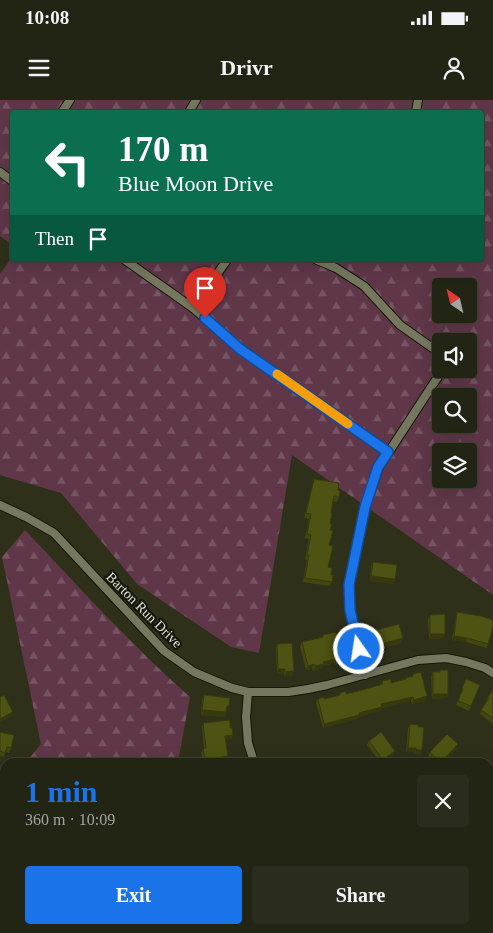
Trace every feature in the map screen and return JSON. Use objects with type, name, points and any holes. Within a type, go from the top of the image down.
[{"type":"street","points":[[128,262],[193,308],[240,349],[388,452]]},
{"type":"street","points":[[193,308],[226,262]]},
{"type":"street","points":[[322,262],[336,268],[364,286],[400,325],[432,348]]},
{"type":"street","points":[[365,675],[350,610],[349,585],[365,507],[378,467],[437,378]]},
{"type":"street","name":"Barton Run Drive","points":[[0,505],[26,517],[54,534],[164,651],[194,672],[232,688],[248,692],[288,692],[327,685],[418,660],[446,658],[476,665],[493,673]]},
{"type":"street","points":[[248,692],[246,717],[248,743],[253,758]]},
{"type":"green space","points":[[0,100],[493,100],[493,595],[292,455],[259,653],[231,647],[137,584],[61,493],[0,475],[0,274],[10,260],[10,262],[484,262],[484,110],[10,110],[10,244],[0,236]]},
{"type":"green space","points":[[25,530],[126,636],[190,697],[179,758],[29,758],[41,744],[2,557]]},
{"type":"building","points":[[314,479],[339,483],[339,497],[334,496],[330,524],[332,524],[330,530],[333,531],[329,545],[333,546],[328,567],[332,568],[332,582],[305,578],[311,535],[307,534],[311,514],[306,513]]},
{"type":"building","points":[[373,562],[397,565],[395,579],[371,576]]},
{"type":"building","points":[[457,612],[493,620],[488,644],[454,636]]},
{"type":"building","points":[[445,614],[445,634],[430,634],[430,615]]},
{"type":"building","points":[[399,624],[403,638],[378,645],[375,637],[378,636],[376,630]]},
{"type":"building","points":[[336,632],[344,659],[336,661],[335,659],[323,662],[324,664],[308,666],[302,642]]},
{"type":"building","points":[[292,643],[294,671],[285,672],[285,669],[278,669],[277,644]]},
{"type":"building","points":[[440,670],[448,670],[448,694],[433,694],[433,672],[440,672]]},
{"type":"building","points":[[421,672],[427,696],[414,700],[413,697],[381,704],[382,707],[324,724],[318,699],[340,695],[340,693],[346,691],[346,694],[362,690],[383,684],[382,681],[391,679],[391,683]]},
{"type":"building","points":[[466,679],[480,685],[471,706],[458,701]]},
{"type":"building","points":[[493,689],[493,718],[481,710]]},
{"type":"building","points":[[4,695],[13,712],[0,719],[0,697]]},
{"type":"building","points":[[204,695],[230,698],[226,712],[202,710]]},
{"type":"building","points":[[230,720],[230,728],[232,727],[233,735],[225,736],[228,756],[205,758],[203,749],[206,748],[203,723]]},
{"type":"building","points":[[410,724],[424,727],[422,750],[408,748]]},
{"type":"building","points":[[0,732],[14,735],[11,748],[7,747],[5,753],[0,751]]},
{"type":"building","points":[[381,732],[395,751],[386,758],[382,758],[369,741]]},
{"type":"building","points":[[447,734],[458,744],[445,758],[434,758],[430,752]]},
{"type":"slow traffic","points":[[277,374],[348,424]]},
{"type":"route","points":[[205,318],[240,349],[388,452],[378,467],[365,507],[349,585],[350,610],[359,649]]}]
